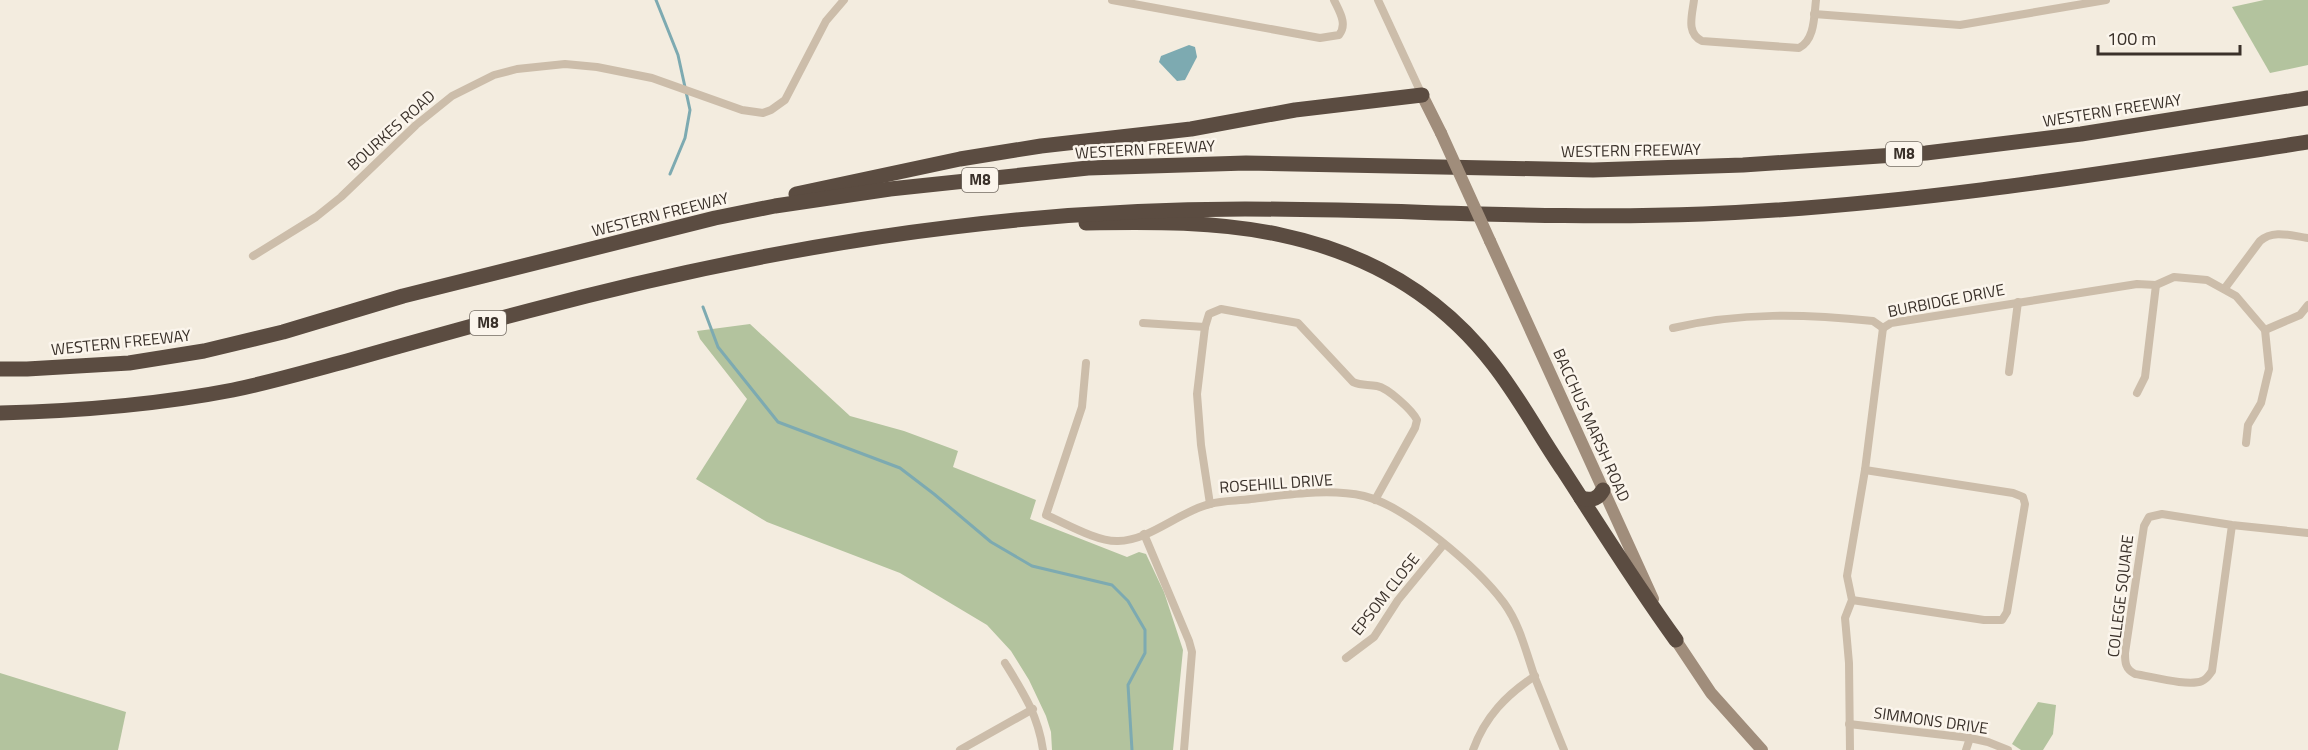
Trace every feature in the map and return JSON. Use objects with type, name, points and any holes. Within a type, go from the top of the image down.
[{"type":"highway","points":[[716,218],[801,192],[960,159],[1041,146],[1191,129],[1295,110],[1422,95]]},
{"type":"highway","name":"WESTERN FREEWAY","points":[[0,369],[129,363],[204,351],[283,332],[403,296],[716,218],[775,206],[890,189],[1088,168],[1246,163],[1593,170],[1743,165],[1926,153],[2081,134],[2308,98]]},
{"type":"highway","name":"M8","points":[[0,413],[118,408],[231,391],[524,312],[677,275],[804,248],[975,224],[1098,213],[1191,209],[1308,209],[1596,216],[1704,214],[1928,197],[2035,185],[2308,142]]},
{"type":"highway","points":[[975,224],[1047,226],[1146,223],[1257,230],[1331,249],[1379,267],[1420,293],[1475,343],[1510,388],[1639,589],[1676,640]]},
{"type":"highway","points":[[1581,498],[1593,499],[1600,495],[1603,489]]},
{"type":"main road","name":"BACCHUS MARSH ROAD","points":[[1422,95],[1653,598],[1676,640],[1711,693],[1762,750]]},
{"type":"street","name":"BOURKES ROAD","points":[[253,256],[316,217],[435,109],[461,91],[494,75],[517,69],[565,64],[597,67],[632,73],[692,91],[742,111],[763,113],[771,110],[785,100],[826,21],[844,0]]},
{"type":"street","points":[[1112,0],[1320,38],[1339,35],[1343,31],[1344,23],[1334,0]]},
{"type":"street","points":[[1378,0],[1422,95]]},
{"type":"street","points":[[1694,0],[1690,29],[1694,38],[1702,41],[1799,48],[1806,45],[1810,37],[1816,0]]},
{"type":"street","points":[[1814,14],[1960,25],[2106,0]]},
{"type":"street","points":[[2226,288],[2266,235],[2308,238]]},
{"type":"street","name":"BURBIDGE DRIVE","points":[[1850,750],[1849,663],[1845,618],[1852,600],[1847,576],[1883,328],[1891,322],[2137,284],[2156,285],[2174,277],[2207,280],[2226,288],[2236,296],[2265,330]]},
{"type":"street","points":[[2138,393],[2145,377],[2156,285]]},
{"type":"street","points":[[2009,372],[2018,302]]},
{"type":"street","points":[[2246,443],[2248,425],[2261,403],[2270,369],[2265,330],[2300,315],[2308,305]]},
{"type":"street","points":[[1210,504],[1201,445],[1197,394],[1205,327],[1209,314],[1221,309],[1298,323],[1353,382],[1360,385],[1380,386],[1413,412],[1417,420],[1415,428],[1375,500]]},
{"type":"street","points":[[1673,328],[1708,319],[1787,314],[1873,321],[1883,328]]},
{"type":"street","points":[[1143,323],[1205,327]]},
{"type":"street","name":"ROSEHILL DRIVE","points":[[1086,363],[1082,407],[1046,515],[1104,540],[1119,542],[1144,534],[1190,511],[1210,504],[1293,495],[1341,493],[1375,500],[1412,520],[1444,544],[1472,567],[1504,603],[1522,638],[1563,750]]},
{"type":"street","points":[[1852,600],[1984,620],[2002,620],[2007,612],[2025,504],[2023,497],[2013,493],[1864,470]]},
{"type":"street","name":"COLLEGE SQUARE","points":[[2154,514],[2162,514],[2232,525],[2212,671],[2209,676],[2205,680],[2193,683],[2135,674],[2129,671],[2125,653],[2146,520],[2154,514]]},
{"type":"street","points":[[2232,525],[2308,533]]},
{"type":"street","points":[[1144,534],[1192,652],[1184,750]]},
{"type":"street","name":"EPSOM CLOSE","points":[[1346,658],[1374,637],[1398,600],[1444,544]]},
{"type":"street","points":[[1005,663],[1033,709],[1041,735],[1042,750]]},
{"type":"street","points":[[1473,750],[1487,719],[1512,691],[1535,676]]},
{"type":"street","points":[[960,750],[1033,709]]},
{"type":"street","name":"SIMMONS DRIVE","points":[[1849,724],[1970,738],[2008,750]]},
{"type":"street","points":[[1966,750],[1970,738]]},
{"type":"green space","points":[[2264,0],[2308,0],[2308,65],[2270,73],[2232,7]]},
{"type":"green space","points":[[750,324],[850,416],[904,431],[958,451],[953,467],[1036,500],[1030,519],[1127,557],[1139,552],[1146,554],[1164,592],[1183,650],[1173,750],[1052,750],[1051,732],[1046,716],[1029,680],[1011,651],[987,625],[900,573],[767,522],[696,479],[747,399],[700,339],[697,331]]},
{"type":"green space","points":[[0,673],[126,712],[118,750],[0,750]]},
{"type":"green space","points":[[2038,702],[2056,705],[2053,734],[2043,750],[2021,750],[2012,744]]},
{"type":"water","points":[[1189,45],[1195,47],[1197,57],[1185,80],[1177,81],[1159,62],[1161,56]]},
{"type":"waterway","points":[[656,0],[678,55],[690,110],[685,138],[670,174]]},
{"type":"waterway","points":[[703,307],[718,347],[778,422],[900,468],[991,542],[1032,566],[1112,585],[1128,601],[1145,630],[1145,653],[1128,685],[1132,750]]}]
